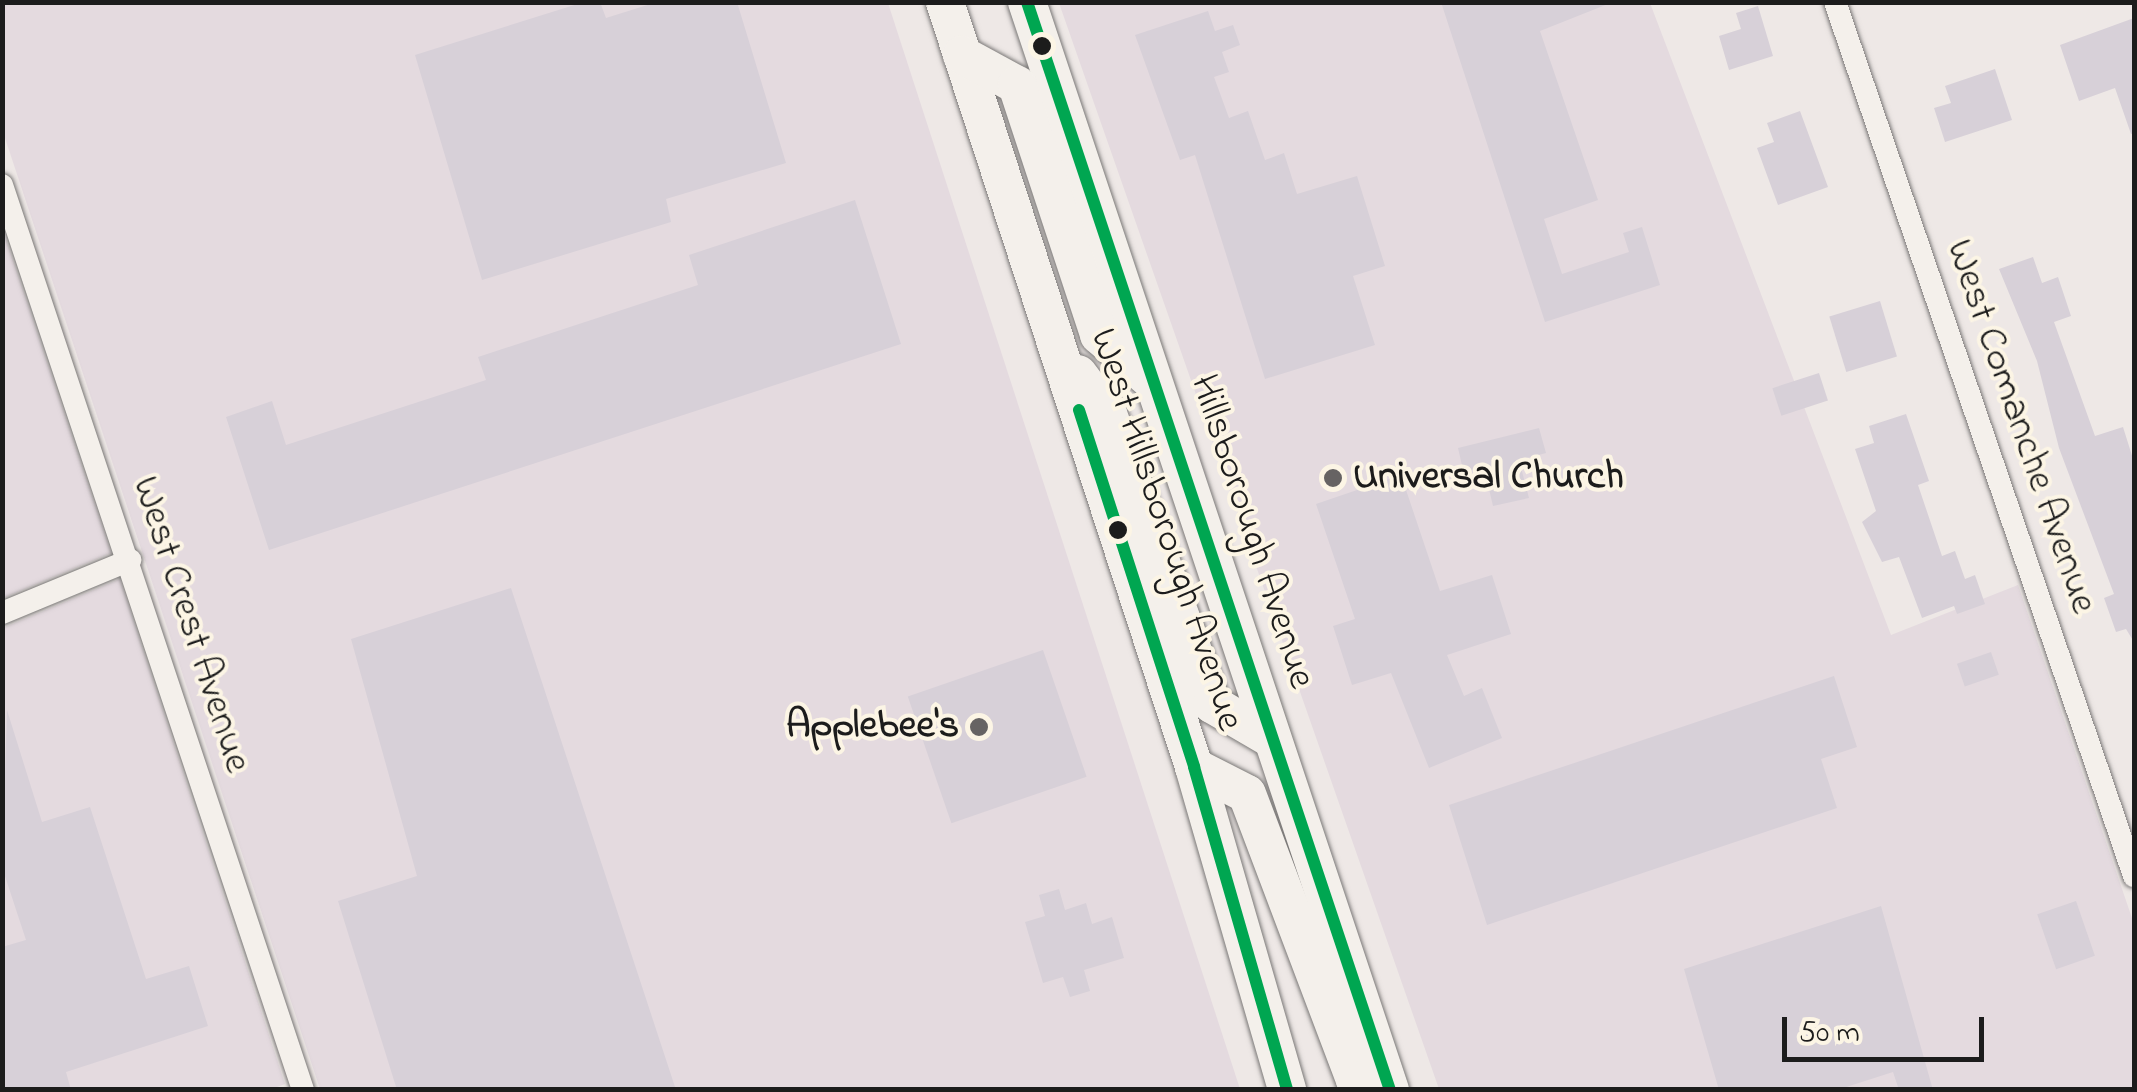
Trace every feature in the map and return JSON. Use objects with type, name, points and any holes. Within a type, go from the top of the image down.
[{"type":"main road","name":"West Hillsborough Avenue","points":[[944,2],[1194,767],[1286,1090]]},
{"type":"main road","name":"Hillsborough Avenue","points":[[1028,2],[1390,1090]]},
{"type":"main road","points":[[962,55],[1016,85],[1099,335],[1154,382]]},
{"type":"main road","points":[[1061,352],[1108,414],[1212,704],[1231,721],[1272,738]]},
{"type":"main road","points":[[1194,767],[1248,794],[1355,1080],[1365,1090]]},
{"type":"street","name":"West Comanche Avenue","points":[[1835,2],[2134,876]]},
{"type":"street","name":"West Crest Avenue","points":[[2,185],[130,560],[303,1090]]},
{"type":"street","points":[[2,613],[130,560]]},
{"type":"shaded area","points":[[2,3],[888,3],[1240,1089],[320,1089],[3,132]]},
{"type":"shaded area","points":[[1059,3],[1650,3],[1891,635],[2018,585],[2134,924],[2134,1089],[1439,1089]]},
{"type":"shaded area","points":[[3,230],[111,553],[2,598]]},
{"type":"shaded area","points":[[120,579],[285,1084],[269,1090],[3,1090],[3,628]]},
{"type":"building","points":[[584,2],[600,2],[606,18],[657,2],[737,2],[786,163],[666,199],[671,222],[482,280],[415,55]]},
{"type":"building","points":[[1441,2],[1613,2],[1540,31],[1598,200],[1544,219],[1562,274],[1629,252],[1623,233],[1642,227],[1660,285],[1545,322]]},
{"type":"building","points":[[1758,6],[1773,56],[1729,70],[1719,36],[1741,29],[1736,13]]},
{"type":"building","points":[[1208,11],[1215,31],[1233,25],[1240,45],[1222,52],[1229,72],[1214,77],[1229,118],[1248,111],[1265,160],[1284,153],[1297,194],[1357,176],[1385,266],[1353,276],[1375,345],[1265,379],[1195,155],[1180,160],[1135,35]]},
{"type":"building","points":[[2134,18],[2131,134],[2115,88],[2079,101],[2060,45]]},
{"type":"building","points":[[1995,69],[2012,120],[1945,142],[1934,108],[1951,103],[1945,86]]},
{"type":"building","points":[[1800,111],[1828,187],[1778,205],[1757,148],[1774,142],[1767,123]]},
{"type":"building","points":[[855,200],[901,344],[269,550],[226,417],[272,401],[286,445],[486,380],[478,357],[698,285],[689,255]]},
{"type":"building","points":[[2033,257],[2042,283],[2058,277],[2071,316],[2054,322],[2095,436],[2123,427],[2134,462],[2134,642],[2126,629],[2116,632],[2104,598],[2114,594],[2059,448],[2037,361],[1999,269]]},
{"type":"building","points":[[1880,301],[1897,356],[1846,372],[1829,316]]},
{"type":"building","points":[[1819,373],[1828,401],[1781,416],[1772,388]]},
{"type":"building","points":[[1906,414],[1929,481],[1918,485],[1942,556],[1955,551],[1965,579],[1975,575],[1985,604],[1957,614],[1954,606],[1922,618],[1899,557],[1882,562],[1862,522],[1876,511],[1855,449],[1874,443],[1869,426]]},
{"type":"building","points":[[1539,428],[1546,453],[1519,460],[1529,498],[1493,506],[1484,468],[1464,474],[1458,448]]},
{"type":"building","points":[[1401,475],[1440,591],[1492,575],[1511,634],[1447,655],[1464,696],[1482,688],[1502,738],[1429,768],[1391,673],[1352,685],[1333,626],[1355,619],[1316,504]]},
{"type":"building","points":[[511,588],[676,1090],[397,1090],[338,901],[417,876],[351,639]]},
{"type":"building","points":[[1043,650],[1087,777],[951,823],[908,697]]},
{"type":"building","points":[[1991,652],[1999,675],[1965,686],[1957,664]]},
{"type":"building","points":[[1834,676],[1857,747],[1821,759],[1837,808],[1487,925],[1449,805]]},
{"type":"building","points":[[7,710],[42,822],[90,807],[146,979],[189,966],[208,1026],[66,1072],[71,1090],[2,1090],[2,947],[26,940],[2,867]]},
{"type":"building","points":[[1059,889],[1065,910],[1086,903],[1092,924],[1112,917],[1124,958],[1084,970],[1090,991],[1070,997],[1063,977],[1043,983],[1025,922],[1045,916],[1039,895]]},
{"type":"building","points":[[2076,901],[2095,956],[2056,969],[2037,914]]},
{"type":"building","points":[[1881,906],[1933,1090],[1899,1090],[1893,1072],[1837,1090],[1719,1090],[1684,969]]},
{"type":"transit line","points":[[1027,2],[1390,1090]]},
{"type":"transit line","points":[[1079,410],[1194,767],[1287,1090]]},
{"type":"place","name":"Universal Church","points":[[1333,478]]},
{"type":"place","name":"Applebee's","points":[[979,727]]}]
